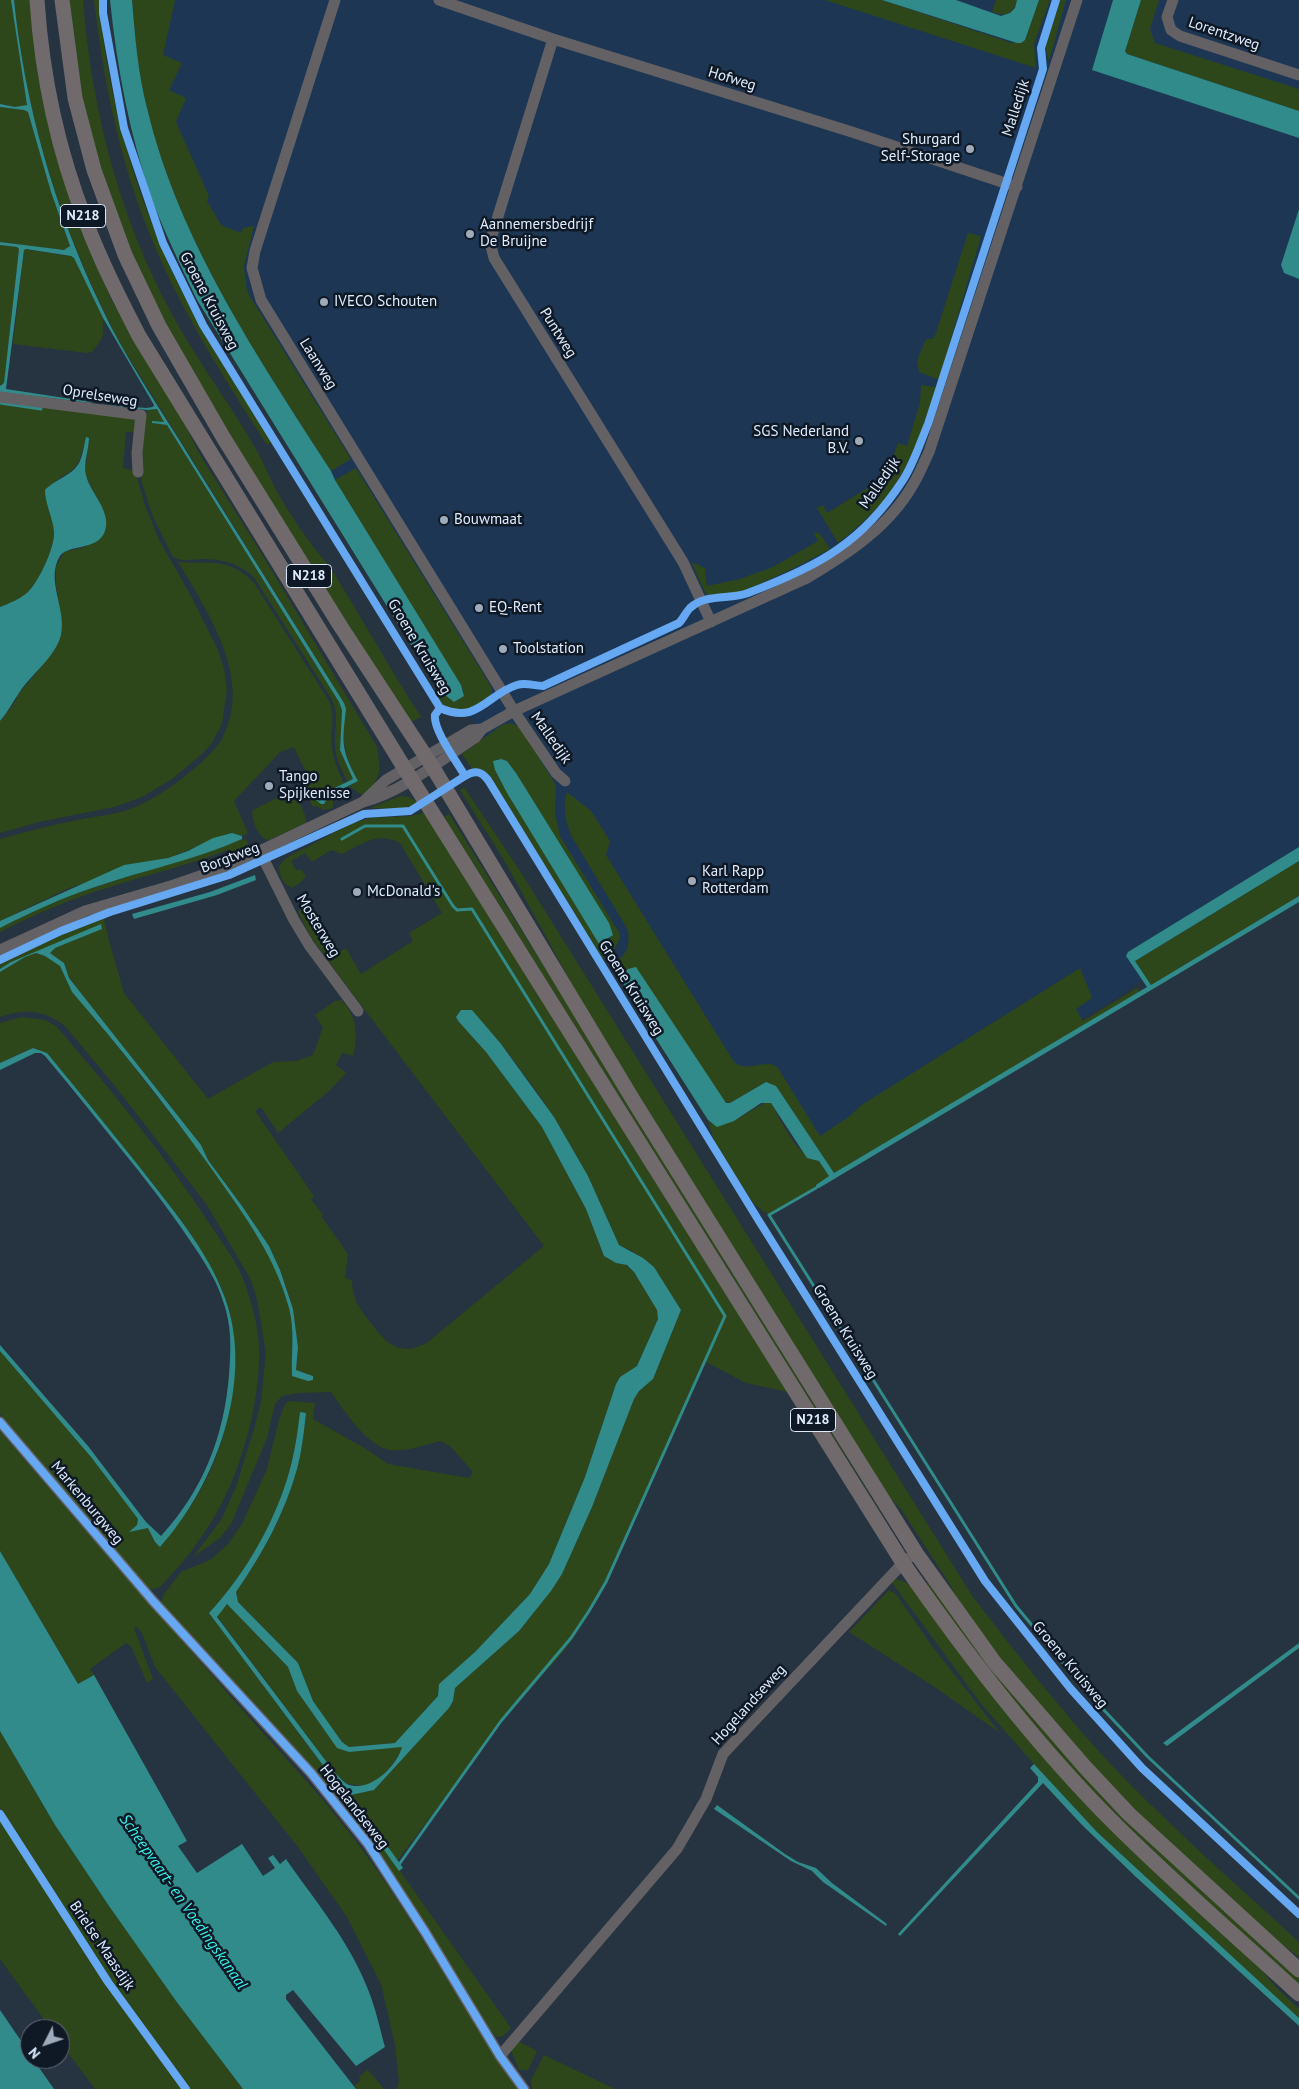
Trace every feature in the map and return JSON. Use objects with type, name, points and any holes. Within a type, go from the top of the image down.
[{"type":"main road","name":"N218","points":[[37,0],[40,48],[53,114],[68,170],[86,223],[110,279],[140,336],[185,413],[408,774],[903,1563],[945,1624],[987,1679],[1032,1734],[1071,1777],[1113,1822],[1299,1994]]},
{"type":"main road","name":"N218","points":[[62,0],[71,74],[86,145],[101,194],[135,279],[179,363],[341,627],[429,761],[630,1094],[916,1554],[995,1663],[1084,1766],[1164,1847],[1299,1970]]},
{"type":"street","name":"Laanweg","points":[[335,0],[255,250],[252,268],[261,300],[514,710]]},
{"type":"street","name":"Hofweg","points":[[439,0],[553,39],[852,132],[1016,187]]},
{"type":"street","name":"Malledijk","points":[[408,774],[471,730],[482,728],[514,710],[807,578],[843,557],[870,536],[893,511],[913,485],[930,452],[1077,0]]},
{"type":"street","name":"Lorentzweg","points":[[1173,0],[1167,17],[1170,30],[1180,36],[1299,75]]},
{"type":"street","name":"Puntweg","points":[[553,39],[490,242],[494,258],[683,562],[711,622]]},
{"type":"street","name":"Oprelseweg","points":[[0,397],[141,415],[137,453],[138,472]]},
{"type":"street","name":"Malledijk","points":[[514,710],[556,773],[565,781]]},
{"type":"street","name":"Borgtweg","points":[[0,950],[85,911],[174,885],[226,867],[363,802],[375,799],[408,774]]},
{"type":"street","name":"Mosterweg","points":[[260,852],[294,920],[309,944],[358,1011]]},
{"type":"street","name":"Markenburgweg","points":[[0,1422],[153,1601]]},
{"type":"street","name":"Hogelandseweg","points":[[153,1601],[311,1774],[368,1844],[425,1932],[500,2056],[677,1849],[706,1799],[723,1754],[903,1563],[916,1554]]},
{"type":"street","points":[[500,2056],[524,2089]]},
{"type":"shaded area","points":[[0,0],[11,0],[27,106],[15,107],[0,104]]},
{"type":"shaded area","points":[[14,0],[30,0],[47,116],[72,208],[111,299],[181,417],[200,455],[263,556],[377,747],[379,768],[377,779],[369,790],[362,795],[349,786],[358,781],[348,760],[344,743],[344,703],[124,350],[84,267],[52,181],[39,136],[28,92]]},
{"type":"shaded area","points":[[68,0],[83,0],[94,88],[114,175],[128,217],[163,298],[194,352],[249,438],[285,505],[333,572],[421,717],[411,722],[315,575],[156,313],[109,198],[83,103],[73,51]]},
{"type":"shaded area","points":[[94,0],[99,0],[103,40],[118,117],[128,155],[154,229],[187,301],[217,355],[272,442],[267,445],[201,338],[171,282],[146,225],[127,170],[113,114],[102,58]]},
{"type":"shaded area","points":[[126,0],[1299,0],[1299,864],[1118,997],[835,1170],[637,985],[224,324]]},
{"type":"shaded area","points":[[132,0],[175,0],[163,55],[182,63],[169,90],[186,98],[176,122],[209,196],[207,201],[221,225],[241,233],[243,228],[254,226],[244,266],[246,286],[249,295],[351,459],[331,471],[249,341],[200,252],[179,206],[161,158],[147,109],[137,54]]},
{"type":"shaded area","points":[[825,0],[882,0],[1012,43],[1025,40],[1039,0],[1050,0],[1034,44],[1036,68]]},
{"type":"shaded area","points":[[996,0],[1017,0],[1011,12],[1001,14],[992,12]]},
{"type":"shaded area","points":[[1057,0],[1066,0],[1049,61],[1046,37]]},
{"type":"shaded area","points":[[1141,0],[1159,0],[1150,29],[1155,43],[1299,89],[1299,111],[1127,54],[1125,51]]},
{"type":"shaded area","points":[[0,107],[28,112],[51,192],[69,244],[68,249],[59,250],[0,242]]},
{"type":"shaded area","points":[[968,233],[981,236],[939,380],[919,372],[917,361],[926,339],[933,339],[936,333]]},
{"type":"shaded area","points":[[0,245],[17,247],[19,249],[4,383],[0,386]]},
{"type":"shaded area","points":[[24,249],[74,257],[103,318],[103,335],[92,352],[13,344]]},
{"type":"shaded area","points":[[921,385],[936,387],[920,435],[902,474],[876,509],[838,543],[817,508],[823,505],[827,513],[882,479],[879,472],[891,463],[898,443],[907,446],[920,403]]},
{"type":"shaded area","points":[[0,400],[136,416],[137,432],[126,432],[123,468],[135,471],[145,505],[159,540],[191,596],[218,650],[224,669],[227,689],[222,724],[212,743],[172,779],[142,797],[114,807],[39,822],[0,833],[0,721],[13,705],[19,693],[47,660],[61,636],[62,622],[56,586],[56,567],[64,552],[85,547],[101,506],[85,474],[89,438],[86,437],[75,468],[49,486],[47,492],[47,503],[53,524],[54,537],[41,572],[27,593],[0,607]]},
{"type":"shaded area","points":[[157,409],[165,422],[152,423],[167,425],[339,702],[342,710],[340,750],[353,779],[348,782],[341,769],[335,750],[336,716],[334,704],[255,579],[244,570],[226,562],[212,559],[180,560],[173,557],[153,517],[140,472],[147,410]]},
{"type":"shaded area","points":[[356,468],[492,688],[492,694],[470,710],[451,709],[444,706],[435,694],[445,695],[454,702],[464,692],[335,480]]},
{"type":"shaded area","points":[[816,532],[821,535],[830,549],[794,568],[736,594],[707,596],[691,562],[705,568],[707,586],[740,579],[773,567],[818,541],[814,533]]},
{"type":"shaded area","points":[[178,562],[228,565],[254,583],[331,707],[333,752],[336,766],[344,784],[322,794],[324,804],[329,796],[347,788],[348,791],[345,795],[333,801],[333,808],[324,810],[313,807],[307,794],[306,783],[310,781],[294,747],[280,752],[234,801],[248,833],[242,836],[232,833],[168,858],[69,888],[0,921],[0,839],[48,826],[113,814],[133,808],[157,796],[180,780],[204,760],[220,742],[230,719],[233,696],[230,672],[224,649],[214,625]]},
{"type":"shaded area","points":[[512,723],[520,728],[556,785],[555,813],[560,836],[620,934],[617,945],[602,959],[599,958],[484,770],[472,769],[462,754],[502,725]],"holes":[[[495,760],[507,761],[516,773],[611,937],[599,944],[495,770]]]},
{"type":"shaded area","points":[[464,787],[522,874],[973,1597],[1046,1689],[1124,1778],[1210,1861],[1299,1942],[1299,1957],[1266,1933],[1153,1828],[1107,1782],[1043,1712],[955,1597],[951,1586],[901,1509],[889,1497],[591,1019],[504,860],[460,790]]},
{"type":"shaded area","points":[[294,789],[305,815],[306,823],[269,840],[265,839],[256,828],[252,814],[253,810]]},
{"type":"shaded area","points":[[567,792],[591,811],[610,841],[606,855],[734,1062],[745,1066],[768,1064],[778,1068],[820,1136],[850,1116],[860,1106],[1080,968],[1092,998],[1076,1009],[1083,1021],[1137,988],[1140,992],[834,1173],[766,1082],[730,1103],[724,1101],[628,969],[619,976],[611,966],[626,951],[628,946],[628,930],[572,837],[565,815]]},
{"type":"shaded area","points":[[400,796],[409,797],[418,802],[407,809],[370,808]]},
{"type":"shaded area","points":[[426,812],[788,1392],[746,1383],[706,1362],[602,1590],[583,1623],[564,1651],[511,1710],[398,1860],[395,1859],[351,1795],[374,1790],[449,1708],[453,1701],[455,1688],[519,1631],[551,1591],[562,1574],[592,1507],[634,1399],[638,1391],[653,1379],[681,1310],[654,1267],[630,1250],[619,1245],[588,1176],[554,1117],[501,1044],[459,1022],[486,1052],[542,1127],[586,1209],[604,1256],[616,1263],[626,1265],[634,1272],[657,1310],[658,1319],[637,1366],[620,1377],[616,1384],[585,1477],[549,1564],[530,1594],[475,1652],[439,1684],[438,1696],[395,1743],[348,1747],[342,1742],[313,1701],[298,1663],[238,1602],[236,1592],[274,1529],[292,1485],[303,1438],[306,1413],[300,1412],[292,1461],[270,1523],[249,1561],[209,1613],[376,1837],[511,2028],[503,2036],[497,2037],[492,2032],[394,1876],[161,1602],[164,1594],[181,1572],[210,1560],[229,1543],[242,1524],[267,1469],[279,1420],[285,1404],[290,1401],[315,1403],[313,1419],[366,1449],[388,1464],[469,1478],[473,1472],[451,1447],[440,1441],[403,1450],[382,1448],[357,1427],[331,1392],[299,1393],[282,1396],[275,1404],[267,1438],[231,1524],[220,1538],[193,1557],[221,1520],[236,1487],[261,1402],[266,1353],[257,1299],[251,1280],[207,1205],[115,1086],[65,1026],[50,1017],[34,1012],[17,1012],[0,1017],[0,972],[25,957],[36,953],[45,956],[60,966],[72,992],[207,1160],[255,1231],[269,1256],[289,1308],[292,1334],[292,1376],[313,1376],[296,1370],[298,1347],[293,1309],[280,1270],[269,1246],[208,1160],[201,1145],[69,978],[64,963],[50,953],[55,948],[101,929],[11,962],[0,969],[0,963],[45,941],[104,918],[124,993],[208,1099],[273,1062],[296,1061],[313,1055],[323,1027],[315,1015],[335,1001],[341,1000],[350,1012],[356,1034],[353,1056],[342,1053],[336,1065],[346,1073],[328,1092],[278,1133],[261,1107],[255,1111],[314,1196],[311,1199],[348,1254],[345,1278],[352,1280],[355,1298],[359,1307],[388,1342],[402,1349],[418,1347],[428,1342],[544,1246],[343,981],[310,936],[298,912],[304,902],[307,901],[338,953],[346,948],[361,974],[413,941],[409,933],[442,913],[400,843],[383,838],[376,839],[341,854],[331,850],[312,862],[305,853],[291,861],[297,871],[301,869],[306,876],[292,888],[282,879],[279,866],[293,854],[360,821],[410,816]]},
{"type":"shaded area","points":[[449,814],[695,1209],[896,1538],[444,817]]},
{"type":"shaded area","points":[[242,839],[247,840],[249,848],[232,855],[228,850],[96,891],[54,907],[0,932],[0,928],[71,896],[113,881],[206,853]]},
{"type":"shaded area","points":[[1299,861],[1299,896],[1151,985],[1135,961]]},
{"type":"shaded area","points":[[21,1017],[45,1020],[56,1026],[137,1123],[230,1254],[242,1276],[254,1315],[259,1347],[259,1367],[253,1411],[242,1455],[225,1496],[204,1534],[159,1588],[150,1589],[144,1584],[0,1414],[0,1351],[91,1457],[138,1519],[137,1525],[130,1532],[148,1527],[155,1542],[160,1546],[188,1511],[209,1475],[227,1422],[235,1366],[234,1338],[229,1312],[214,1272],[186,1227],[47,1053],[33,1048],[0,1063],[0,1023]]},
{"type":"shaded area","points":[[766,1102],[771,1103],[796,1145],[811,1158],[819,1161],[829,1176],[816,1185],[816,1188],[770,1216],[754,1204],[715,1144],[708,1120],[712,1124],[734,1121]]},
{"type":"shaded area","points":[[0,1431],[338,1818],[374,1865],[518,2089],[397,2089],[399,2081],[395,2045],[381,1984],[347,1917],[298,1847],[155,1667],[142,1633],[137,1627],[134,1628],[153,1679],[147,1683],[131,1646],[126,1643],[90,1669],[94,1675],[78,1684],[0,1551]]},
{"type":"shaded area","points":[[893,1578],[907,1583],[912,1588],[947,1637],[1253,1960],[1275,1986],[1299,2009],[1299,2018],[1097,1832],[1034,1764],[982,1705],[890,1580]]},
{"type":"shaded area","points":[[927,1582],[1162,1853],[1299,1978],[1299,1986],[1151,1849],[1066,1763],[993,1675],[942,1606]]},
{"type":"shaded area","points":[[889,1590],[896,1594],[932,1646],[1000,1733],[936,1688],[849,1632]]},
{"type":"shaded area","points":[[227,1604],[288,1667],[297,1691],[329,1737],[349,1752],[403,1746],[393,1763],[378,1780],[366,1786],[347,1784],[335,1773],[217,1616]]},
{"type":"shaded area","points":[[0,1731],[55,1825],[109,1906],[176,2001],[243,2089],[189,2089],[113,1984],[0,1808]]},
{"type":"shaded area","points":[[0,1818],[116,1998],[182,2089],[95,2089],[70,2055],[70,2019],[44,2019],[0,1959]]},
{"type":"shaded area","points":[[516,2040],[537,2051],[528,2070],[519,2070],[511,2050]]},
{"type":"shaded area","points":[[544,2055],[615,2089],[532,2089],[531,2080]]},
{"type":"shaded area","points":[[367,2070],[384,2089],[356,2089],[354,2086],[360,2081],[359,2077]]},
{"type":"water","points":[[11,0],[14,0],[26,78],[44,155],[68,230],[99,302],[143,382],[344,703],[346,709],[344,746],[348,761],[358,781],[329,796],[324,804],[316,800],[318,796],[353,779],[340,750],[342,710],[339,702],[167,425],[152,423],[152,421],[164,422],[157,409],[147,410],[97,404],[146,408],[153,407],[154,405],[103,318],[74,258],[71,256],[24,250],[6,389],[91,403],[0,392],[0,386],[4,383],[19,249],[17,247],[0,245],[0,242],[64,250],[70,246],[51,192],[28,112],[0,107],[0,104],[15,107],[27,105]]},
{"type":"water","points":[[110,0],[132,0],[139,68],[147,108],[161,157],[179,205],[200,252],[249,341],[331,471],[461,685],[464,696],[454,702],[445,695],[421,661],[197,300],[158,215],[138,153],[125,102],[116,52]]},
{"type":"water","points":[[882,0],[956,0],[1001,16],[1010,13],[1015,8],[1017,0],[1039,0],[1025,40],[1017,43]]},
{"type":"water","points":[[1113,0],[1141,0],[1125,51],[1127,54],[1299,111],[1299,138],[1092,70]]},
{"type":"water","points":[[1299,209],[1299,279],[1284,273],[1281,265]]},
{"type":"water","points":[[86,437],[89,438],[85,466],[86,475],[105,514],[106,527],[103,535],[92,544],[64,552],[60,556],[56,565],[55,585],[61,615],[61,635],[54,651],[24,686],[0,721],[0,607],[28,592],[41,572],[54,538],[45,490],[77,466],[82,455]]},
{"type":"water","points":[[501,759],[507,761],[516,773],[609,923],[613,935],[599,944],[507,793],[495,770],[493,761]]},
{"type":"water","points":[[232,833],[242,836],[242,839],[188,859],[83,891],[23,916],[0,928],[0,921],[124,865],[168,858],[188,851],[213,838]]},
{"type":"water","points":[[1299,847],[1299,861],[1135,961],[1151,985],[1299,896],[1299,902],[819,1188],[816,1188],[816,1185],[829,1176],[819,1161],[807,1158],[771,1103],[761,1103],[734,1121],[717,1127],[708,1120],[632,1001],[619,976],[628,969],[636,967],[726,1103],[730,1103],[766,1082],[776,1086],[834,1173],[1147,987],[1126,956],[1128,952]]},
{"type":"water","points":[[255,875],[256,880],[217,895],[134,919],[132,914],[210,892]]},
{"type":"water","points":[[101,924],[102,929],[55,948],[50,953],[64,963],[69,978],[201,1145],[208,1160],[269,1246],[280,1270],[293,1309],[298,1347],[296,1370],[313,1376],[313,1380],[308,1381],[292,1376],[292,1334],[289,1308],[274,1268],[254,1231],[174,1118],[72,992],[60,966],[45,956],[36,953],[25,957],[0,972],[0,969],[11,962]]},
{"type":"water","points":[[461,1010],[472,1010],[501,1044],[554,1117],[588,1176],[619,1245],[643,1258],[654,1267],[681,1310],[653,1379],[639,1391],[634,1399],[592,1507],[562,1574],[551,1591],[519,1631],[455,1688],[453,1701],[449,1708],[374,1790],[351,1795],[403,1868],[399,1871],[343,1792],[209,1613],[249,1561],[270,1522],[279,1502],[292,1461],[300,1412],[306,1413],[303,1441],[292,1486],[272,1533],[236,1592],[238,1602],[298,1663],[313,1701],[342,1742],[349,1747],[395,1743],[438,1696],[439,1684],[475,1652],[530,1594],[549,1564],[585,1477],[616,1384],[620,1377],[637,1366],[658,1319],[657,1310],[634,1272],[627,1265],[616,1263],[604,1256],[586,1209],[542,1127],[486,1052],[456,1017]],"holes":[[[227,1604],[288,1667],[297,1691],[337,1748],[349,1752],[402,1747],[388,1770],[373,1782],[355,1786],[347,1784],[335,1773],[217,1617]]]},
{"type":"water","points":[[33,1048],[47,1053],[175,1212],[209,1263],[225,1298],[233,1330],[235,1363],[232,1396],[225,1430],[213,1463],[198,1493],[180,1522],[160,1547],[155,1542],[148,1528],[129,1532],[137,1525],[138,1519],[91,1457],[0,1351],[0,1345],[88,1446],[146,1522],[161,1536],[189,1500],[200,1481],[216,1441],[222,1420],[229,1375],[230,1338],[226,1310],[213,1276],[174,1217],[45,1056],[41,1053],[35,1053],[0,1070],[0,1063]]},
{"type":"water","name":"Scheepvaart- en Voedingskanaal","points":[[0,1551],[78,1684],[94,1675],[187,1841],[178,1846],[197,1873],[242,1844],[263,1876],[275,1868],[268,1858],[273,1855],[280,1864],[286,1859],[332,1923],[353,1956],[369,1992],[385,2047],[356,2066],[293,1990],[286,1995],[286,1999],[356,2089],[243,2089],[176,2001],[55,1825],[0,1731]]},
{"type":"water","points":[[1299,1643],[1299,1648],[1167,1746],[1163,1743]]},
{"type":"water","points":[[1034,1764],[1097,1832],[1299,2018],[1299,2026],[1136,1877],[1082,1825],[1043,1783],[900,1936],[898,1934],[1038,1782],[1038,1777],[1030,1768]]},
{"type":"water","points":[[717,1805],[785,1854],[798,1862],[816,1868],[832,1883],[887,1924],[886,1926],[823,1882],[812,1871],[791,1861],[714,1809]]},
{"type":"water","points":[[0,2010],[20,2039],[20,2069],[40,2069],[54,2089],[0,2089]]},
{"type":"waterway","points":[[0,403],[41,409]]},
{"type":"waterway","points":[[342,839],[365,826],[403,826],[453,906],[457,910],[472,909],[725,1316],[606,1582],[589,1611],[571,1638],[501,1721],[398,1866]]},
{"type":"waterway","points":[[816,1188],[769,1215],[1016,1606],[1087,1692],[1148,1757],[1299,1898]]},
{"type":"cycle path","name":"Groene Kruisweg","points":[[103,0],[103,13],[124,128],[163,243],[203,325],[440,708],[435,715],[435,721],[451,755],[465,776],[478,772],[488,780],[759,1221],[985,1581],[1070,1688],[1142,1768],[1299,1914]]},
{"type":"cycle path","points":[[440,708],[464,713],[473,711],[507,689],[517,685],[543,686],[679,623],[696,603],[703,600],[741,595],[783,579],[838,549],[865,527],[882,509],[907,473],[928,424],[1043,69],[1041,48],[1056,0]]},
{"type":"cycle path","points":[[0,960],[61,931],[110,912],[229,875],[364,814],[410,811],[465,776]]},
{"type":"cycle path","points":[[0,1422],[153,1601],[311,1773],[368,1844],[425,1932],[500,2056],[524,2089]]},
{"type":"cycle path","name":"Brielse Maasdijk","points":[[0,1814],[108,1982],[186,2089]]},
{"type":"place","name":"Shurgard Self-Storage","points":[[970,149]]},
{"type":"place","name":"Aannemersbedrijf De Bruijne","points":[[470,234]]},
{"type":"place","name":"IVECO Schouten","points":[[324,302]]},
{"type":"place","name":"SGS Nederland B.V.","points":[[859,441]]},
{"type":"place","name":"Bouwmaat","points":[[444,520]]},
{"type":"place","name":"EQ-Rent","points":[[479,608]]},
{"type":"place","name":"Toolstation","points":[[503,649]]},
{"type":"place","name":"Tango Spijkenisse","points":[[269,786]]},
{"type":"place","name":"Karl Rapp Rotterdam","points":[[692,881]]},
{"type":"place","name":"McDonald's","points":[[357,892]]}]
